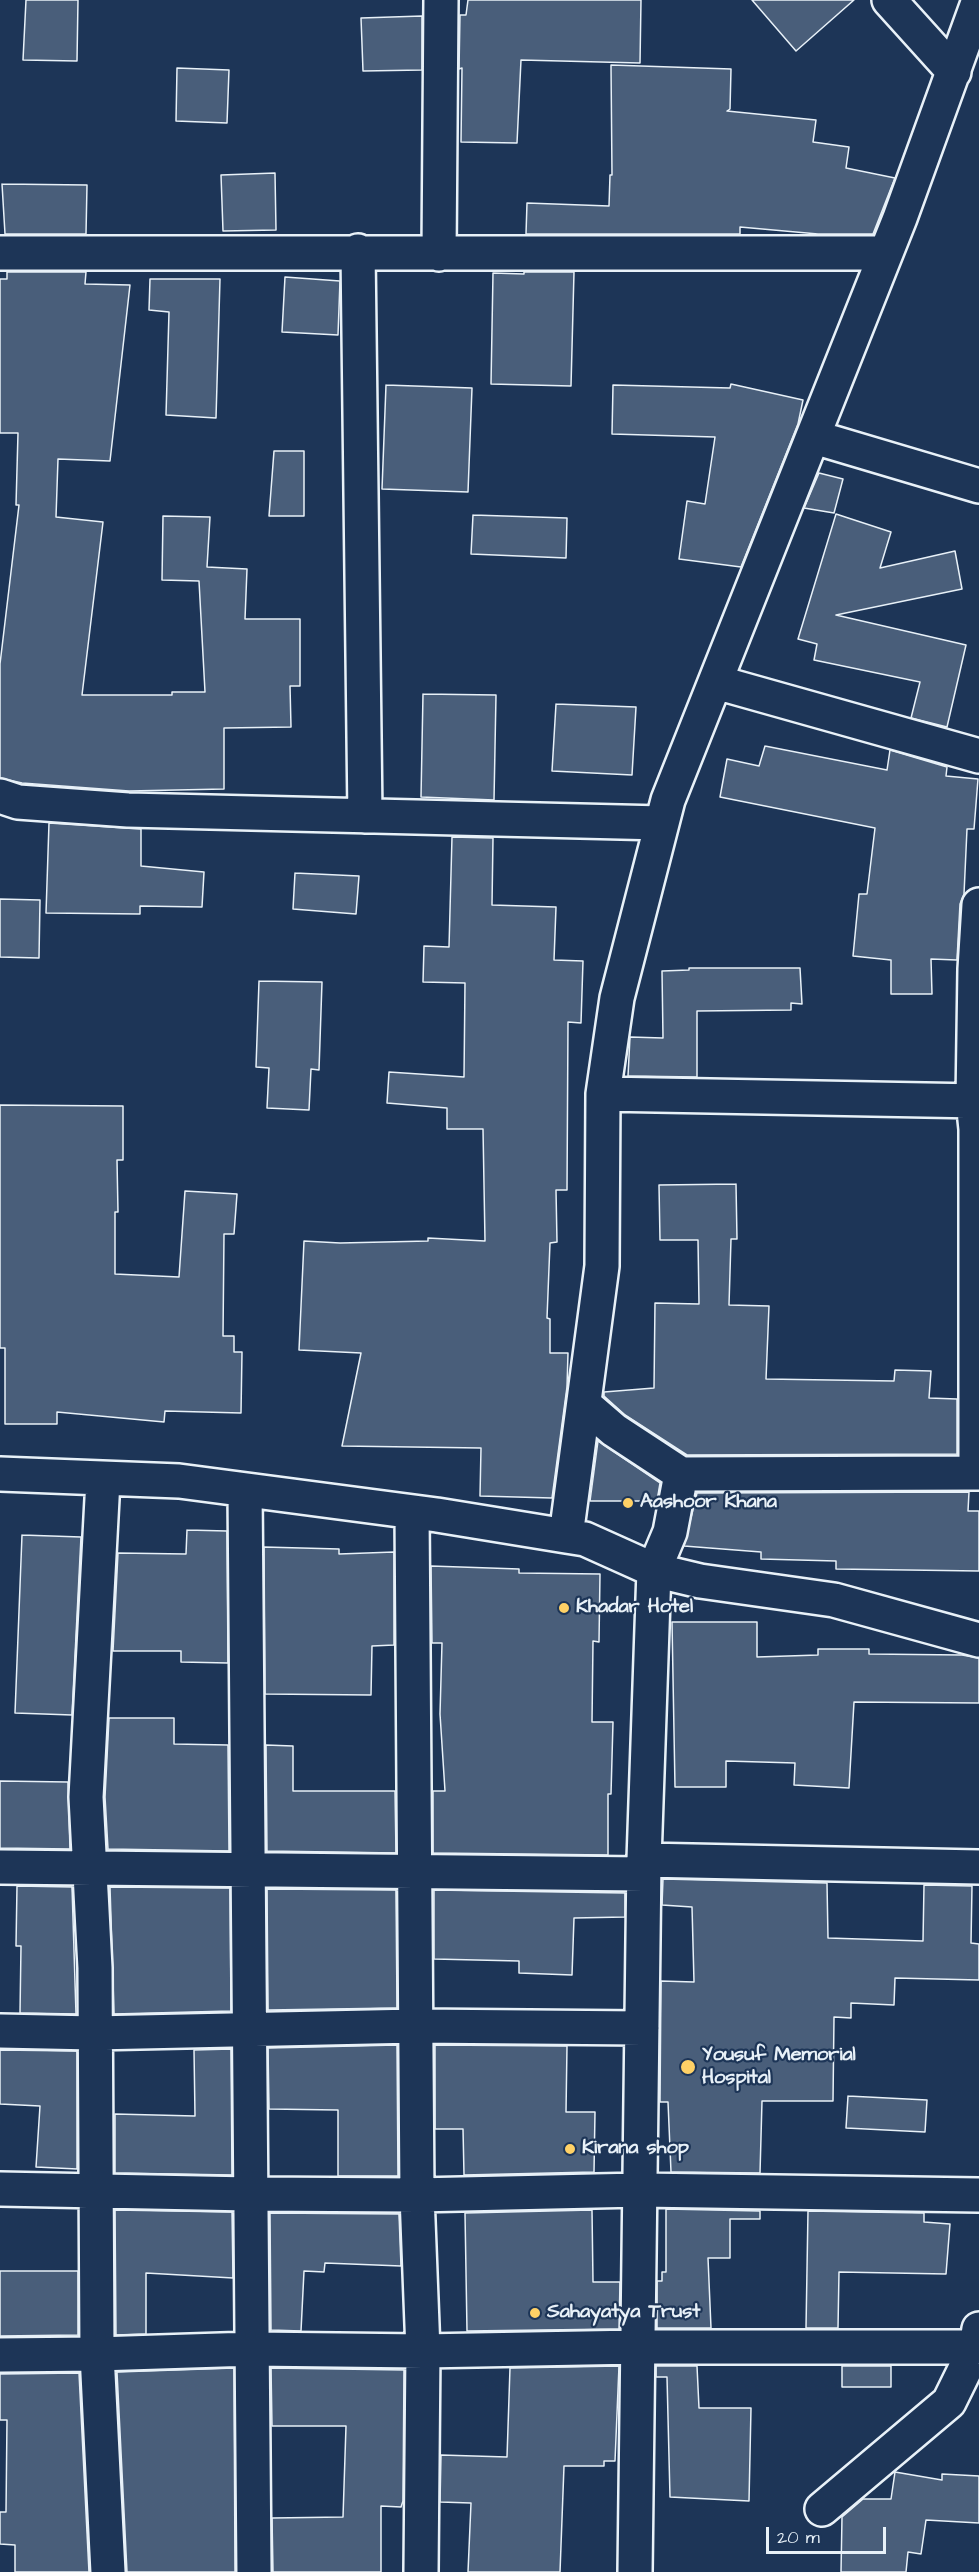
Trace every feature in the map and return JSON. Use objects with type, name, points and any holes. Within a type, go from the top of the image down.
[{"type":"street","points":[[438,254],[441,0]]},
{"type":"street","points":[[889,0],[954,72]]},
{"type":"street","points":[[566,1536],[602,1266],[603,1094],[616,998],[668,800],[886,253],[979,0]]},
{"type":"street","points":[[358,251],[365,816]]},
{"type":"street","points":[[0,253],[358,251],[438,254],[886,253]]},
{"type":"street","points":[[814,437],[979,486]]},
{"type":"street","points":[[716,682],[979,756]]},
{"type":"street","points":[[0,796],[18,802],[128,810],[662,823]]},
{"type":"street","points":[[585,1405],[614,1430],[681,1474],[978,1473],[975,969],[979,905]]},
{"type":"street","points":[[603,1094],[976,1101]]},
{"type":"street","points":[[0,1474],[179,1482],[412,1512],[585,1539],[654,1570],[700,1581],[834,1600],[979,1640]]},
{"type":"street","points":[[635,2572],[643,1867],[654,1570],[670,1532],[681,1474]]},
{"type":"street","points":[[103,1479],[86,1797],[95,1968],[97,2354],[108,2572]]},
{"type":"street","points":[[245,1490],[254,2572]]},
{"type":"street","points":[[412,1512],[417,2195],[423,2350],[421,2572]]},
{"type":"street","points":[[0,1867],[248,1871],[643,1867],[979,1867]]},
{"type":"street","points":[[0,2031],[94,2033],[416,2026],[642,2028]]},
{"type":"street","points":[[0,2189],[250,2194],[417,2195],[640,2190],[979,2195]]},
{"type":"street","points":[[0,2355],[252,2349],[423,2350],[638,2347],[977,2337],[949,2402],[822,2509]]},
{"type":"building","points":[[26,0],[78,0],[77,61],[23,60]]},
{"type":"building","points":[[468,0],[641,0],[640,63],[521,60],[517,143],[461,142],[460,15],[466,15]]},
{"type":"building","points":[[752,0],[854,0],[796,51]]},
{"type":"building","points":[[422,16],[422,70],[363,71],[361,18]]},
{"type":"building","points":[[611,65],[731,69],[730,109],[727,111],[816,120],[813,142],[849,147],[846,168],[895,178],[873,234],[818,234],[740,227],[740,234],[526,234],[527,203],[609,206],[610,175],[612,175]]},
{"type":"building","points":[[177,68],[229,70],[227,123],[176,121]]},
{"type":"building","points":[[275,173],[276,230],[223,231],[221,175]]},
{"type":"building","points":[[2,184],[87,185],[86,234],[5,234]]},
{"type":"building","points":[[7,272],[86,272],[85,284],[130,285],[110,461],[58,459],[56,517],[103,522],[82,695],[172,695],[172,692],[205,692],[199,581],[162,580],[163,516],[210,517],[207,567],[247,569],[245,619],[300,619],[300,686],[290,686],[291,727],[224,728],[224,789],[129,791],[22,783],[0,778],[0,664],[19,505],[16,505],[18,433],[0,433],[0,279],[7,279]]},
{"type":"building","points":[[524,272],[574,272],[571,386],[491,384],[493,273],[524,274]]},
{"type":"building","points":[[285,277],[340,281],[338,335],[282,332]]},
{"type":"building","points":[[150,279],[220,279],[216,418],[166,415],[169,312],[149,310]]},
{"type":"building","points":[[731,384],[803,400],[798,424],[741,567],[679,559],[687,501],[705,504],[715,437],[612,434],[613,385],[730,388]]},
{"type":"building","points":[[386,385],[472,388],[468,492],[382,489]]},
{"type":"building","points":[[274,451],[304,451],[304,516],[269,516]]},
{"type":"building","points":[[819,473],[843,479],[834,513],[804,508]]},
{"type":"building","points":[[836,514],[891,532],[880,568],[955,551],[962,589],[836,615],[966,645],[947,727],[911,718],[920,682],[814,660],[817,644],[798,639]]},
{"type":"building","points":[[473,515],[567,518],[566,558],[471,554]]},
{"type":"building","points":[[423,694],[496,695],[494,800],[421,797]]},
{"type":"building","points":[[556,704],[636,707],[632,775],[552,771]]},
{"type":"building","points":[[765,746],[887,770],[890,750],[947,767],[946,776],[978,779],[974,829],[967,829],[964,894],[960,904],[957,960],[931,959],[932,994],[891,994],[891,960],[853,956],[859,894],[867,894],[875,828],[720,797],[727,759],[759,766]]},
{"type":"building","points":[[49,823],[141,829],[141,866],[204,872],[202,907],[140,906],[140,914],[46,913]]},
{"type":"building","points":[[452,837],[493,838],[492,905],[556,907],[554,960],[583,961],[581,1023],[568,1022],[567,1190],[556,1190],[557,1242],[550,1243],[547,1318],[550,1319],[550,1353],[568,1353],[567,1387],[552,1498],[480,1496],[481,1448],[342,1446],[361,1353],[299,1350],[304,1241],[340,1243],[428,1241],[428,1238],[485,1241],[483,1129],[447,1129],[447,1108],[387,1103],[389,1072],[464,1077],[465,983],[423,982],[424,946],[449,947]]},
{"type":"building","points":[[295,873],[359,876],[356,914],[293,909]]},
{"type":"building","points":[[0,899],[40,900],[39,958],[0,957]]},
{"type":"building","points":[[689,968],[800,968],[802,1004],[791,1003],[791,1010],[697,1011],[697,1077],[628,1076],[630,1037],[663,1038],[662,971],[689,970]]},
{"type":"building","points":[[259,981],[322,982],[319,1070],[311,1069],[309,1110],[267,1108],[269,1068],[256,1067]]},
{"type":"building","points":[[0,1105],[123,1106],[123,1160],[117,1160],[118,1212],[115,1212],[115,1274],[179,1277],[185,1191],[237,1194],[234,1234],[224,1234],[223,1336],[234,1336],[234,1352],[242,1352],[241,1413],[165,1411],[164,1422],[57,1412],[57,1424],[5,1424],[5,1348],[0,1348]]},
{"type":"building","points":[[736,1184],[737,1239],[731,1239],[729,1305],[769,1306],[766,1379],[894,1381],[895,1370],[931,1371],[929,1398],[957,1399],[957,1454],[687,1455],[625,1415],[604,1396],[604,1392],[654,1388],[655,1303],[699,1304],[698,1240],[660,1240],[659,1185]]},
{"type":"building","points":[[598,1441],[660,1483],[657,1501],[590,1501]]},
{"type":"building","points":[[969,1492],[968,1511],[979,1511],[979,1571],[836,1569],[836,1561],[761,1559],[761,1552],[684,1546],[697,1493]]},
{"type":"building","points":[[187,1530],[227,1531],[228,1663],[181,1662],[181,1651],[113,1651],[118,1553],[186,1554]]},
{"type":"building","points":[[22,1535],[81,1537],[72,1715],[15,1713]]},
{"type":"building","points":[[264,1547],[339,1549],[339,1554],[394,1552],[394,1645],[372,1646],[371,1695],[265,1694]]},
{"type":"building","points":[[431,1566],[519,1569],[519,1573],[600,1574],[599,1642],[593,1641],[592,1722],[613,1722],[611,1794],[608,1794],[608,1855],[433,1853],[433,1791],[445,1791],[440,1714],[442,1643],[432,1643]]},
{"type":"building","points":[[672,1622],[757,1622],[757,1657],[818,1655],[818,1649],[869,1649],[869,1654],[962,1655],[979,1658],[979,1703],[854,1702],[849,1788],[794,1785],[795,1763],[726,1761],[726,1787],[675,1787]]},
{"type":"building","points":[[109,1718],[174,1718],[174,1744],[228,1745],[229,1851],[108,1849],[105,1797]]},
{"type":"building","points":[[266,1745],[293,1746],[293,1791],[395,1791],[396,1853],[267,1851]]},
{"type":"building","points":[[0,1781],[68,1782],[70,1849],[0,1848]]},
{"type":"building","points":[[663,1879],[827,1883],[828,1938],[923,1941],[924,1885],[972,1886],[971,1943],[979,1944],[979,1980],[895,1978],[894,2005],[851,2003],[851,2018],[834,2017],[833,2101],[762,2101],[760,2173],[671,2172],[668,2102],[660,2102],[661,1981],[694,1982],[692,1907],[662,1905]]},
{"type":"building","points":[[17,1886],[72,1887],[76,2014],[20,2013],[21,1946],[16,1946]]},
{"type":"building","points":[[110,1887],[230,1888],[231,2011],[114,2014]]},
{"type":"building","points":[[267,1889],[396,1890],[397,2008],[268,2010]]},
{"type":"building","points":[[434,1890],[625,1893],[625,1917],[574,1918],[572,1975],[519,1973],[519,1961],[434,1959]]},
{"type":"building","points":[[397,2045],[398,2176],[338,2176],[338,2110],[269,2109],[268,2048]]},
{"type":"building","points":[[435,2045],[567,2046],[566,2112],[595,2112],[594,2172],[464,2175],[463,2129],[435,2129]]},
{"type":"building","points":[[231,2049],[232,2175],[115,2173],[115,2114],[195,2116],[194,2050]]},
{"type":"building","points":[[0,2050],[77,2051],[77,2169],[36,2167],[40,2106],[0,2104]]},
{"type":"building","points":[[848,2096],[927,2100],[925,2132],[846,2128]]},
{"type":"building","points":[[666,2209],[760,2211],[760,2219],[730,2219],[730,2258],[708,2258],[711,2328],[657,2328],[657,2281],[662,2281],[662,2272],[666,2272]]},
{"type":"building","points":[[115,2210],[232,2212],[233,2278],[146,2273],[146,2334],[116,2335]]},
{"type":"building","points":[[592,2210],[593,2282],[620,2282],[619,2329],[467,2331],[465,2213]]},
{"type":"building","points":[[808,2211],[924,2213],[924,2222],[950,2224],[946,2274],[839,2272],[838,2328],[806,2328]]},
{"type":"building","points":[[270,2213],[399,2214],[401,2266],[325,2263],[324,2272],[304,2271],[301,2331],[271,2330]]},
{"type":"building","points":[[0,2271],[78,2271],[78,2335],[0,2336]]},
{"type":"building","points":[[619,2366],[615,2461],[604,2461],[604,2466],[564,2466],[560,2572],[468,2572],[471,2503],[440,2502],[441,2455],[507,2457],[510,2368]]},
{"type":"building","points":[[656,2366],[697,2366],[699,2408],[751,2408],[749,2501],[670,2497],[667,2377],[656,2377]]},
{"type":"building","points":[[842,2366],[891,2366],[891,2387],[842,2387]]},
{"type":"building","points":[[234,2368],[235,2572],[127,2572],[117,2372]]},
{"type":"building","points":[[271,2368],[404,2370],[403,2501],[401,2507],[381,2506],[381,2572],[273,2572],[272,2518],[343,2517],[346,2426],[272,2426]]},
{"type":"building","points":[[79,2373],[89,2572],[15,2572],[15,2545],[0,2544],[0,2512],[6,2512],[7,2420],[0,2420],[0,2374]]},
{"type":"building","points":[[895,2472],[942,2480],[942,2474],[979,2476],[979,2523],[926,2520],[921,2554],[908,2552],[906,2572],[841,2572],[842,2517],[863,2499],[891,2499]]},
{"type":"place","name":"Aashoor Khana","points":[[628,1503]]},
{"type":"place","name":"Khadar Hotel","points":[[564,1608]]},
{"type":"place","name":"Yousuf Memorial Hospital","points":[[688,2067]]},
{"type":"place","name":"Kirana shop","points":[[570,2149]]},
{"type":"place","name":"Sahayatya Trust","points":[[535,2313]]}]
